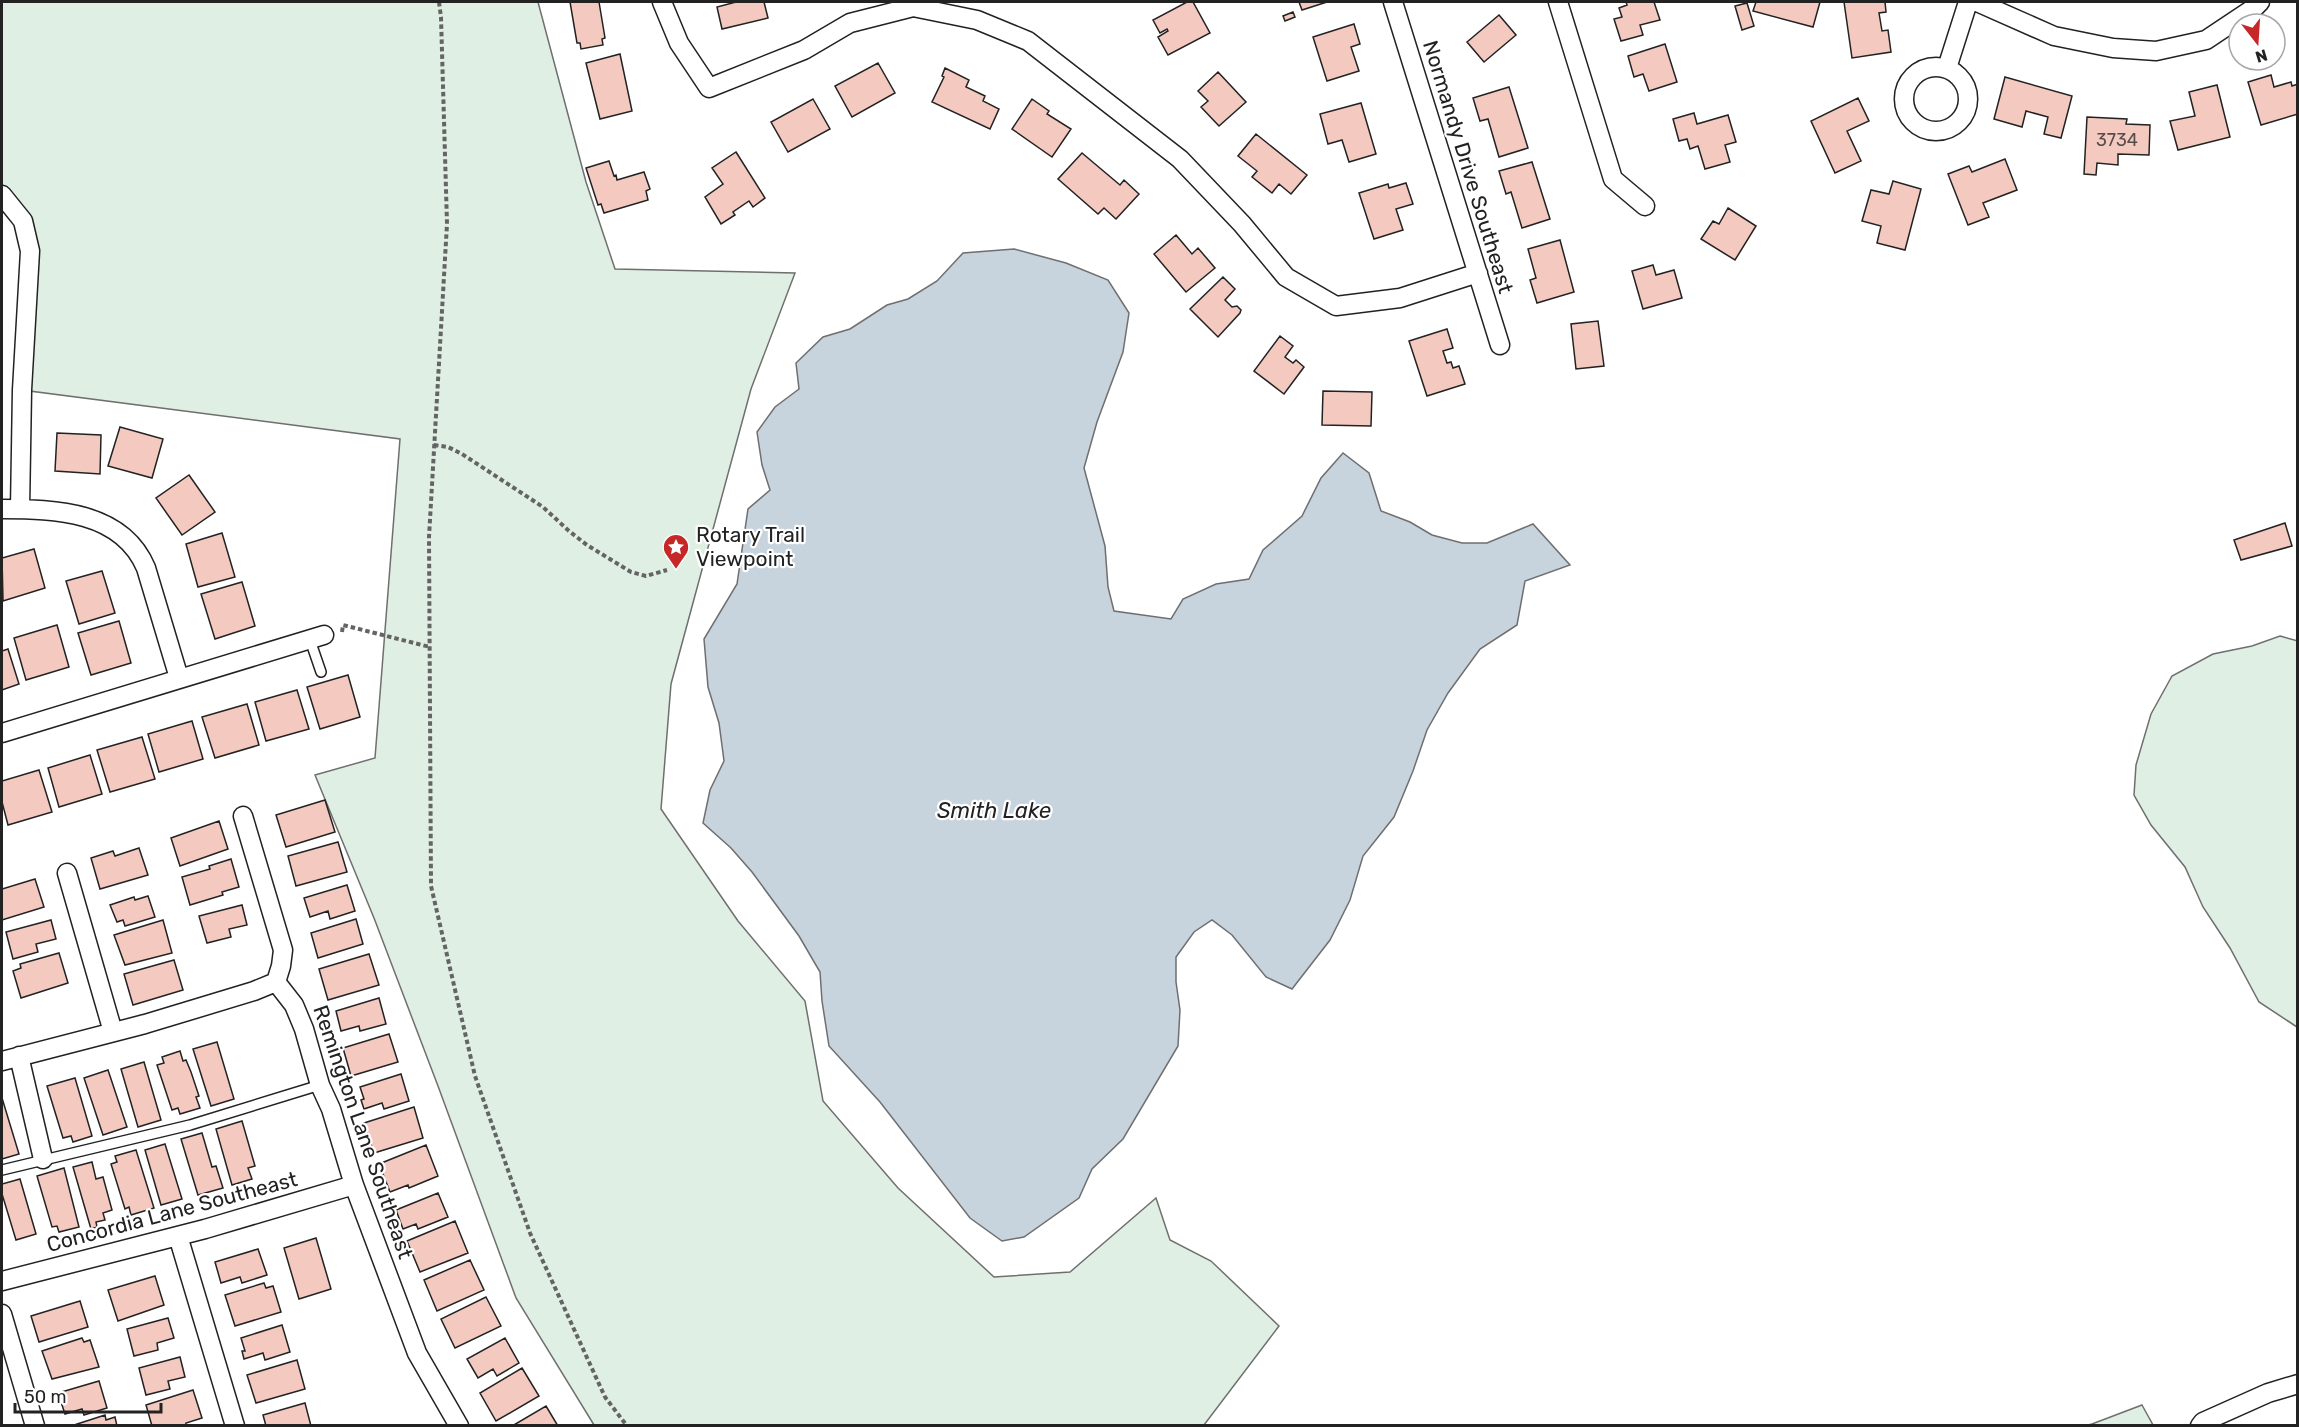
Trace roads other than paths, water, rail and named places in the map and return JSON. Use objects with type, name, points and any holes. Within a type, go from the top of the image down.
[{"type":"street","points":[[662,2],[679,43],[709,88],[804,50],[850,23],[892,12],[913,7],[977,20],[1028,41],[1171,152],[1242,224],[1286,277],[1336,306],[1400,298],[1478,273]]},
{"type":"street","name":"Normandy Drive Southeast","points":[[1393,2],[1500,345]]},
{"type":"street","points":[[1558,2],[1613,179],[1645,206]]},
{"type":"street","points":[[1947,68],[1968,2]]},
{"type":"street","points":[[1977,2],[2054,36],[2113,48],[2156,51],[2206,40],[2260,2]]},
{"type":"street","points":[[2,195],[23,221],[30,251],[22,390],[11,509],[74,514],[98,520],[128,540],[142,558],[146,568],[179,678]]},
{"type":"street","points":[[2,733],[317,638]]},
{"type":"street","points":[[43,1160],[10,1058],[113,1032],[254,991],[276,982],[283,950],[243,816]]},
{"type":"street","points":[[67,873],[113,1032]]},
{"type":"street","name":"Remington Lane Southeast","points":[[276,982],[294,1005],[320,1085],[331,1108],[354,1185],[417,1353],[459,1425]]},
{"type":"street","name":"Concordia Lane Southeast","points":[[2,1281],[178,1236],[354,1185]]},
{"type":"street","points":[[178,1236],[235,1425]]},
{"type":"street","points":[[2,1314],[35,1425]]},
{"type":"street","points":[[2200,1425],[2268,1393],[2298,1384]]},
{"type":"lane","points":[[317,638],[321,672]]},
{"type":"lane","points":[[2,1170],[190,1125],[320,1085]]},
{"type":"water","name":"Smith Lake","points":[[1014,249],[1066,263],[1108,280],[1129,313],[1123,352],[1097,422],[1084,468],[1105,546],[1108,587],[1114,611],[1171,619],[1183,599],[1216,584],[1249,579],[1263,550],[1302,516],[1321,478],[1343,453],[1369,473],[1381,511],[1410,522],[1432,535],[1462,543],[1487,543],[1533,524],[1570,565],[1525,581],[1517,625],[1480,649],[1448,693],[1427,730],[1394,817],[1363,856],[1350,900],[1330,940],[1292,989],[1266,977],[1232,935],[1212,920],[1194,932],[1176,957],[1176,982],[1180,1010],[1178,1046],[1123,1139],[1092,1169],[1079,1198],[1024,1237],[1002,1241],[970,1218],[880,1102],[829,1046],[820,972],[799,936],[752,872],[731,848],[703,823],[710,790],[724,761],[719,723],[708,687],[704,639],[737,584],[748,509],[770,490],[762,465],[757,432],[775,407],[799,389],[796,363],[823,337],[850,329],[887,305],[908,299],[937,281],[963,253]]},
{"type":"place","name":"Rotary Trail Viewpoint","points":[[676,570]]}]
